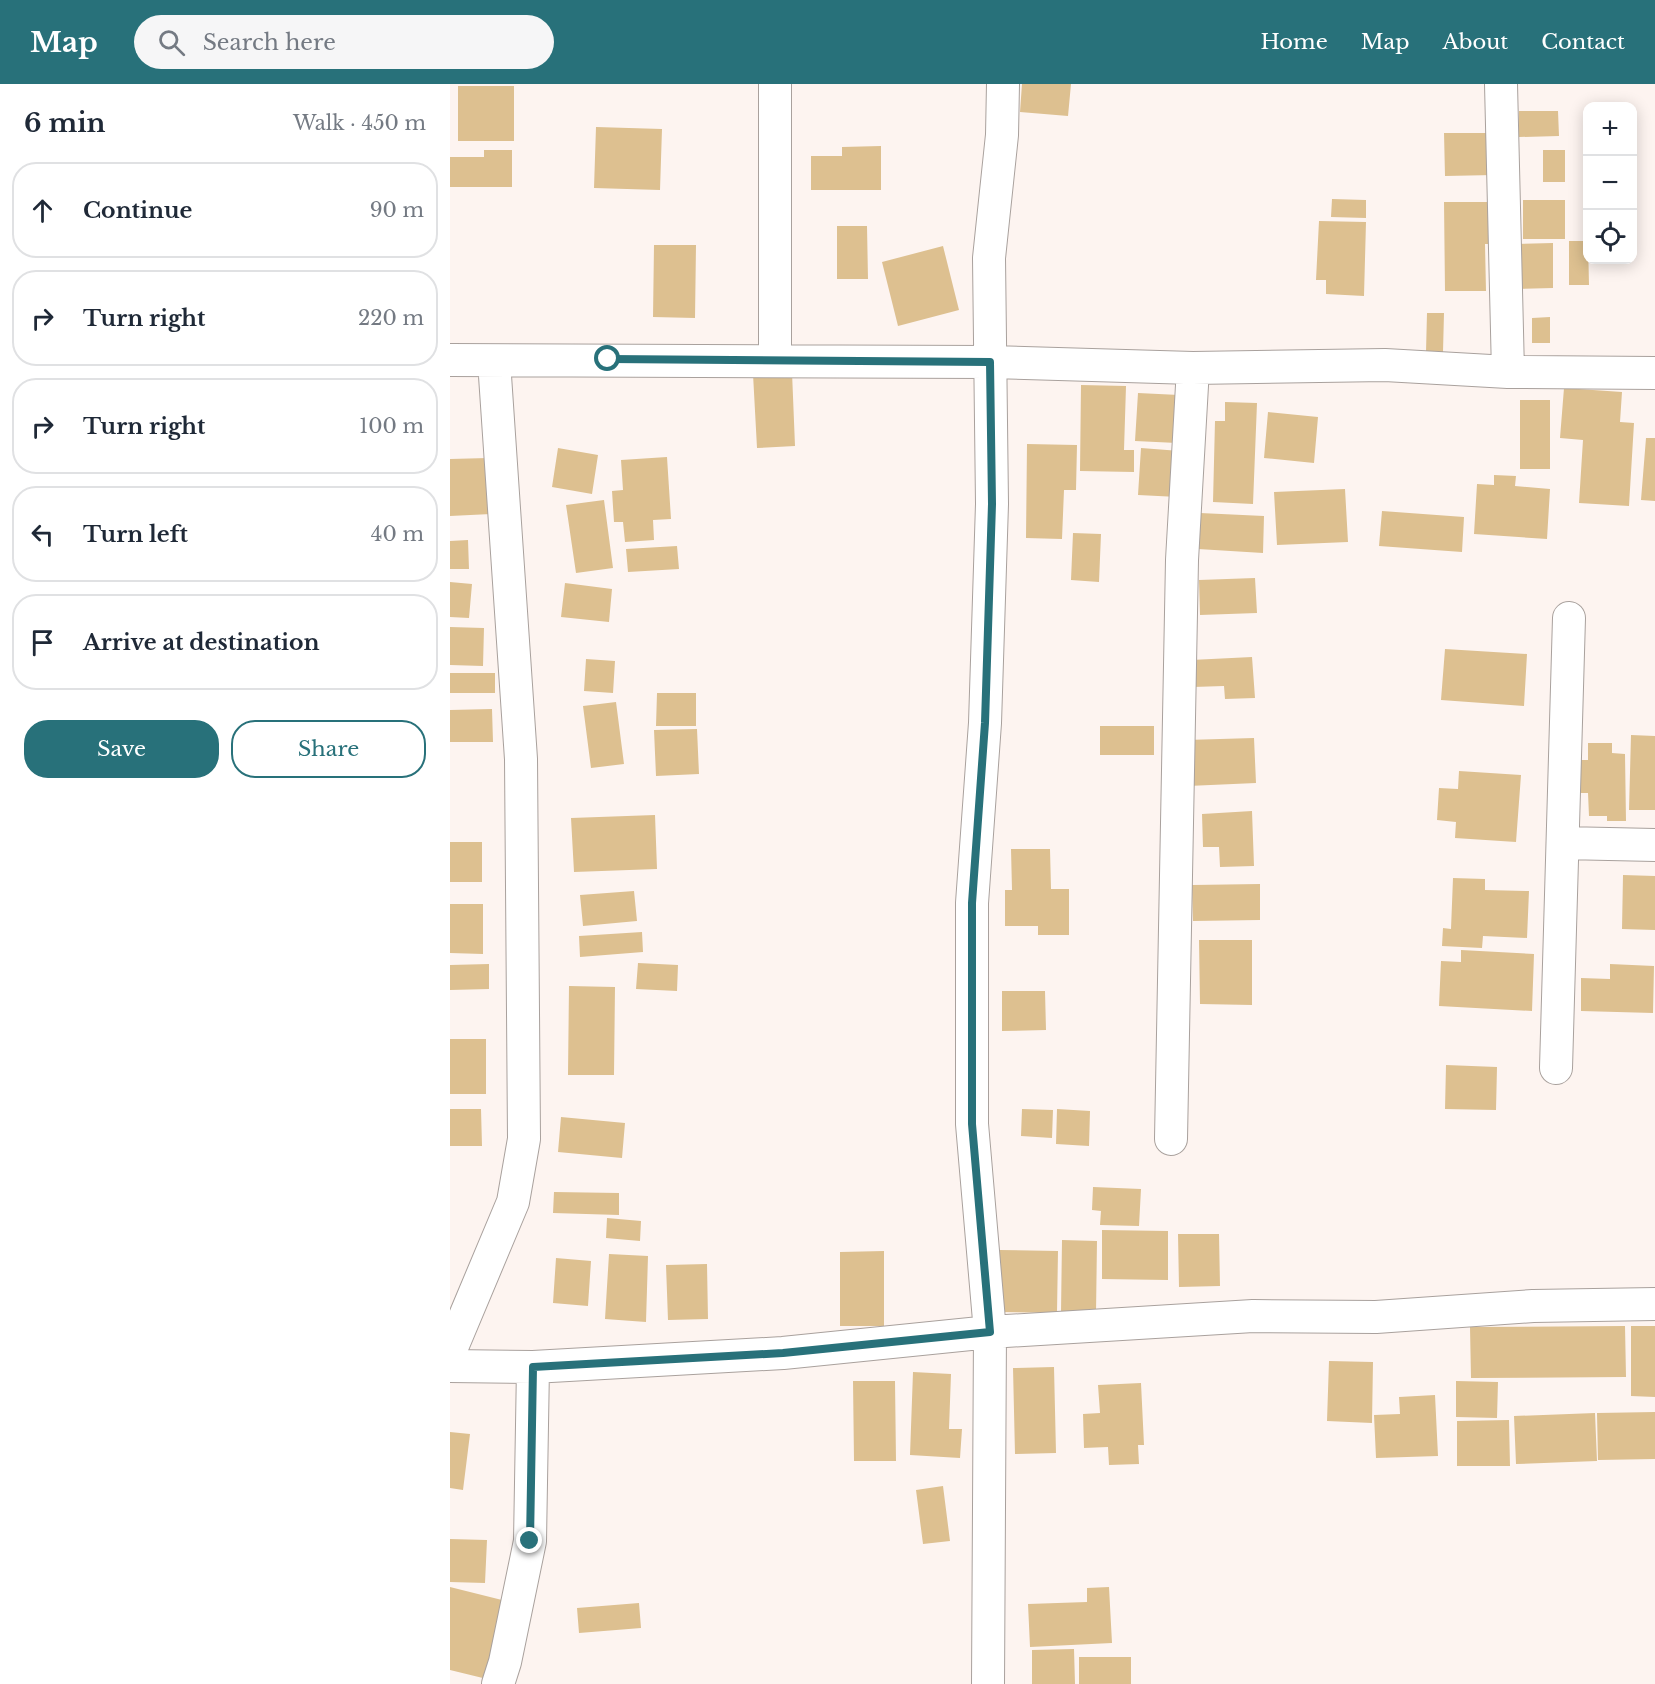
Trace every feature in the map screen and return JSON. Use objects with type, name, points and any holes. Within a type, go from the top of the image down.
[{"type":"street","points":[[775,84],[775,361]]},
{"type":"street","points":[[988,1684],[990,1332],[972,1124],[972,903],[985,723],[992,504],[989,258],[1002,135],[1003,84]]},
{"type":"street","points":[[1501,84],[1508,372]]},
{"type":"street","points":[[450,360],[990,362],[1192,368],[1385,365],[1508,372],[1655,373]]},
{"type":"street","points":[[450,1352],[513,1202],[524,1139],[522,759],[494,361]]},
{"type":"street","points":[[1171,1138],[1182,561],[1192,368]]},
{"type":"street","points":[[1556,1068],[1569,618]]},
{"type":"street","points":[[1563,843],[1655,845]]},
{"type":"street","points":[[450,1366],[533,1367],[783,1353],[990,1332],[1253,1316],[1376,1317],[1533,1306],[1655,1304]]},
{"type":"street","points":[[498,1684],[506,1662],[530,1541],[533,1367]]},
{"type":"building","points":[[1022,84],[1071,84],[1068,116],[1020,112]]},
{"type":"building","points":[[458,86],[514,86],[514,141],[458,141]]},
{"type":"building","points":[[1519,111],[1558,111],[1559,136],[1519,137]]},
{"type":"building","points":[[596,127],[662,129],[660,190],[594,188]]},
{"type":"building","points":[[1444,133],[1494,133],[1494,175],[1445,176]]},
{"type":"building","points":[[881,146],[881,190],[811,190],[811,156],[842,156],[842,147]]},
{"type":"building","points":[[484,150],[512,150],[512,187],[450,187],[450,157],[484,157]]},
{"type":"building","points":[[1543,150],[1565,150],[1565,182],[1543,182]]},
{"type":"building","points":[[1332,199],[1366,200],[1366,218],[1331,217]]},
{"type":"building","points":[[1523,200],[1565,200],[1565,239],[1523,239]]},
{"type":"building","points":[[1444,202],[1495,202],[1495,244],[1485,244],[1486,291],[1445,291]]},
{"type":"building","points":[[1319,221],[1366,222],[1364,296],[1326,294],[1326,280],[1316,280]]},
{"type":"building","points":[[837,226],[867,226],[868,279],[837,279]]},
{"type":"building","points":[[1569,241],[1583,241],[1583,264],[1589,264],[1589,285],[1569,285]]},
{"type":"building","points":[[1553,243],[1553,288],[1510,289],[1510,244]]},
{"type":"building","points":[[654,245],[696,245],[695,318],[653,317]]},
{"type":"building","points":[[943,246],[959,310],[898,326],[882,262]]},
{"type":"building","points":[[1427,313],[1444,313],[1443,352],[1426,352]]},
{"type":"building","points":[[1550,317],[1550,343],[1532,343],[1532,318]]},
{"type":"building","points":[[792,372],[795,446],[757,448],[753,374]]},
{"type":"building","points":[[1081,385],[1126,386],[1124,450],[1134,450],[1134,472],[1080,471]]},
{"type":"building","points":[[1564,388],[1622,392],[1620,422],[1634,423],[1629,506],[1579,503],[1583,440],[1560,438]]},
{"type":"building","points":[[1138,393],[1179,395],[1177,443],[1135,441]]},
{"type":"building","points":[[1520,400],[1550,400],[1550,469],[1520,469]]},
{"type":"building","points":[[1225,402],[1257,403],[1253,504],[1213,502],[1215,421],[1225,421]]},
{"type":"building","points":[[1268,412],[1318,417],[1314,463],[1264,458]]},
{"type":"building","points":[[1646,438],[1655,438],[1655,501],[1641,500]]},
{"type":"building","points":[[1027,444],[1077,445],[1076,490],[1064,490],[1062,539],[1026,538]]},
{"type":"building","points":[[558,448],[598,455],[592,494],[552,487]]},
{"type":"building","points":[[1141,448],[1180,451],[1178,497],[1138,495]]},
{"type":"building","points":[[667,457],[671,519],[653,520],[654,540],[625,542],[623,522],[614,522],[612,491],[623,490],[621,460]]},
{"type":"building","points":[[488,458],[491,514],[450,516],[450,459]]},
{"type":"building","points":[[1494,475],[1516,476],[1515,486],[1550,489],[1547,539],[1474,534],[1477,484],[1494,485]]},
{"type":"building","points":[[1345,489],[1348,542],[1277,545],[1274,492]]},
{"type":"building","points":[[604,500],[613,568],[576,573],[566,505]]},
{"type":"building","points":[[1382,511],[1464,517],[1462,552],[1379,546]]},
{"type":"building","points":[[1200,513],[1264,516],[1263,553],[1198,549]]},
{"type":"building","points":[[1073,533],[1101,534],[1099,582],[1071,580]]},
{"type":"building","points":[[468,540],[469,569],[450,569],[450,541]]},
{"type":"building","points":[[677,546],[679,569],[628,572],[626,549]]},
{"type":"building","points":[[1255,578],[1257,613],[1200,615],[1199,580]]},
{"type":"building","points":[[450,582],[472,584],[469,618],[450,617]]},
{"type":"building","points":[[565,583],[612,589],[609,622],[561,617]]},
{"type":"building","points":[[450,627],[484,628],[483,666],[450,665]]},
{"type":"building","points":[[1445,649],[1527,654],[1524,706],[1441,700]]},
{"type":"building","points":[[1252,657],[1255,698],[1225,699],[1224,686],[1193,687],[1191,660]]},
{"type":"building","points":[[586,659],[615,661],[613,693],[584,691]]},
{"type":"building","points":[[450,673],[495,673],[495,693],[450,693]]},
{"type":"building","points":[[657,693],[696,693],[696,726],[656,726]]},
{"type":"building","points":[[616,702],[624,764],[591,768],[583,706]]},
{"type":"building","points":[[492,709],[493,742],[450,742],[450,710]]},
{"type":"building","points":[[1100,726],[1154,726],[1154,755],[1100,755]]},
{"type":"building","points":[[697,729],[699,774],[656,776],[654,730]]},
{"type":"building","points":[[1631,735],[1655,736],[1655,810],[1629,810]]},
{"type":"building","points":[[1254,738],[1256,783],[1188,786],[1186,740]]},
{"type":"building","points":[[1588,743],[1612,743],[1612,753],[1625,754],[1626,821],[1607,821],[1607,816],[1589,816],[1588,793],[1574,793],[1573,760],[1588,760]]},
{"type":"building","points":[[1459,771],[1521,775],[1516,842],[1455,838],[1456,822],[1437,820],[1439,788],[1458,789]]},
{"type":"building","points":[[1252,811],[1254,866],[1220,867],[1219,847],[1203,847],[1202,814]]},
{"type":"building","points":[[655,815],[657,869],[574,872],[571,818]]},
{"type":"building","points":[[450,842],[482,842],[482,882],[450,882]]},
{"type":"building","points":[[1011,849],[1050,849],[1051,889],[1069,889],[1069,935],[1038,935],[1038,926],[1005,926],[1005,890],[1012,890]]},
{"type":"building","points":[[1623,875],[1655,876],[1655,930],[1622,929]]},
{"type":"building","points":[[1453,878],[1485,879],[1485,890],[1529,891],[1527,938],[1483,936],[1482,948],[1442,946],[1443,928],[1451,929]]},
{"type":"building","points":[[1260,884],[1260,920],[1193,921],[1192,885]]},
{"type":"building","points":[[634,891],[637,921],[583,926],[580,895]]},
{"type":"building","points":[[450,904],[483,904],[483,954],[450,953]]},
{"type":"building","points":[[642,932],[643,952],[580,957],[579,936]]},
{"type":"building","points":[[1199,940],[1252,940],[1252,1005],[1200,1004]]},
{"type":"building","points":[[1461,950],[1534,954],[1532,1011],[1439,1006],[1441,961],[1461,962]]},
{"type":"building","points":[[638,963],[678,965],[677,991],[636,989]]},
{"type":"building","points":[[489,964],[489,989],[450,990],[450,965]]},
{"type":"building","points":[[1610,964],[1654,966],[1653,1013],[1581,1011],[1581,978],[1610,979]]},
{"type":"building","points":[[569,986],[615,987],[614,1075],[568,1075]]},
{"type":"building","points":[[1002,991],[1045,991],[1046,1030],[1002,1031]]},
{"type":"building","points":[[450,1039],[486,1039],[486,1094],[450,1094]]},
{"type":"building","points":[[1446,1065],[1497,1067],[1496,1110],[1445,1109]]},
{"type":"building","points":[[450,1109],[481,1109],[482,1146],[450,1146]]},
{"type":"building","points":[[1022,1109],[1053,1110],[1052,1138],[1021,1136]]},
{"type":"building","points":[[1057,1109],[1090,1111],[1089,1146],[1056,1144]]},
{"type":"building","points":[[561,1117],[625,1123],[622,1158],[558,1152]]},
{"type":"building","points":[[1093,1187],[1141,1189],[1139,1226],[1100,1225],[1101,1211],[1092,1210]]},
{"type":"building","points":[[554,1192],[619,1193],[619,1215],[553,1213]]},
{"type":"building","points":[[607,1218],[641,1221],[640,1241],[606,1238]]},
{"type":"building","points":[[1102,1230],[1168,1231],[1168,1280],[1102,1279]]},
{"type":"building","points":[[1178,1234],[1219,1234],[1220,1286],[1179,1287]]},
{"type":"building","points":[[1062,1240],[1097,1241],[1096,1314],[1061,1313]]},
{"type":"building","points":[[999,1250],[1058,1251],[1057,1313],[998,1312]]},
{"type":"building","points":[[884,1251],[884,1326],[840,1326],[840,1252]]},
{"type":"building","points":[[609,1254],[648,1256],[646,1322],[605,1319]]},
{"type":"building","points":[[556,1258],[591,1261],[588,1306],[553,1303]]},
{"type":"building","points":[[707,1264],[708,1319],[668,1320],[666,1265]]},
{"type":"building","points":[[1625,1326],[1626,1377],[1471,1378],[1470,1327]]},
{"type":"building","points":[[1631,1326],[1655,1326],[1655,1397],[1631,1396]]},
{"type":"building","points":[[1329,1361],[1373,1362],[1372,1423],[1327,1421]]},
{"type":"building","points":[[1054,1367],[1056,1453],[1015,1454],[1013,1368]]},
{"type":"building","points":[[913,1372],[951,1374],[949,1429],[962,1429],[960,1458],[910,1455]]},
{"type":"building","points":[[853,1381],[895,1381],[896,1461],[854,1461]]},
{"type":"building","points":[[1456,1381],[1498,1382],[1497,1418],[1456,1417]]},
{"type":"building","points":[[1141,1383],[1144,1445],[1138,1445],[1139,1464],[1109,1465],[1108,1447],[1084,1448],[1083,1414],[1100,1413],[1098,1385]]},
{"type":"building","points":[[1435,1395],[1438,1456],[1376,1458],[1374,1415],[1400,1414],[1399,1397]]},
{"type":"building","points":[[1655,1412],[1655,1459],[1598,1460],[1597,1413]]},
{"type":"building","points":[[1595,1413],[1597,1461],[1516,1464],[1514,1416]]},
{"type":"building","points":[[1509,1420],[1510,1466],[1457,1466],[1457,1421]]},
{"type":"building","points":[[450,1432],[470,1434],[463,1490],[450,1488]]},
{"type":"building","points":[[943,1486],[950,1541],[923,1544],[916,1490]]},
{"type":"building","points":[[450,1539],[487,1540],[485,1583],[450,1582]]},
{"type":"building","points":[[450,1587],[510,1602],[491,1680],[450,1670]]},
{"type":"building","points":[[1109,1587],[1112,1643],[1030,1647],[1028,1604],[1087,1602],[1087,1588]]},
{"type":"building","points":[[639,1603],[641,1628],[579,1633],[577,1608]]},
{"type":"building","points":[[1074,1649],[1075,1684],[1032,1684],[1032,1650]]},
{"type":"building","points":[[1079,1657],[1131,1657],[1131,1684],[1079,1684]]},
{"type":"route","points":[[530,1541],[533,1367],[783,1353],[990,1332],[972,1124],[972,903],[985,723],[992,504],[990,362],[608,359]]}]
